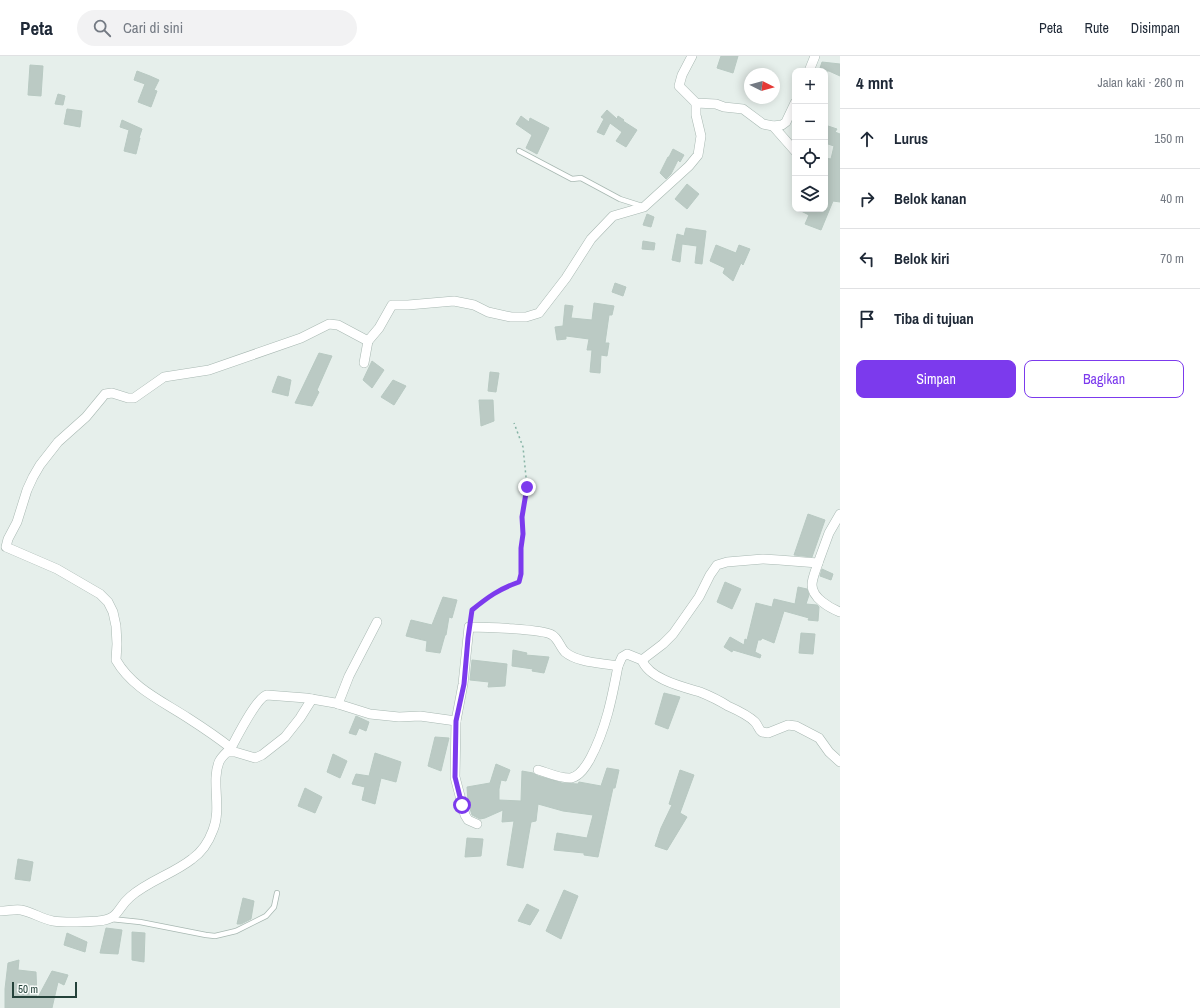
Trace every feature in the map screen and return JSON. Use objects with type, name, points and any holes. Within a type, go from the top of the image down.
[{"type":"street","points":[[692,56],[682,75],[679,86],[696,103],[716,104],[724,107],[743,109],[763,124],[774,126],[782,125],[786,122],[795,104]]},
{"type":"street","points":[[810,68],[814,56]]},
{"type":"street","points":[[364,363],[368,340],[379,328],[392,305],[454,301],[474,305],[488,312],[511,317],[526,317],[539,313],[566,278],[591,239],[613,216],[644,207],[689,166],[698,155],[701,136],[696,115],[696,103]]},
{"type":"street","points":[[774,126],[792,148]]},
{"type":"street","points":[[312,699],[289,733],[262,756],[255,758],[229,750],[198,725],[143,690],[127,674],[116,660],[117,638],[113,612],[108,602],[100,594],[57,568],[3,547],[21,511],[27,490],[40,465],[58,442],[86,417],[105,394],[112,393],[128,398],[134,398],[164,377],[209,370],[301,338],[329,324],[338,325],[368,340]]},
{"type":"street","points":[[840,514],[829,533],[812,582],[813,588],[822,602],[840,612]]},
{"type":"street","points":[[642,660],[663,644],[673,634],[699,597],[717,565],[727,562],[763,559],[818,563]]},
{"type":"street","points":[[338,704],[377,622]]},
{"type":"street","points":[[477,824],[468,820],[465,815],[455,777],[456,721],[464,684],[470,627],[549,633],[554,636],[563,650],[571,656],[591,662],[618,666]]},
{"type":"street","points":[[538,770],[570,778],[580,774],[586,766],[599,742],[607,720],[618,666],[625,654],[630,654],[642,660],[644,665],[652,673],[662,678],[727,705],[751,719],[756,723],[762,732],[768,733],[790,725],[798,726],[819,738],[829,752],[840,762]]},
{"type":"street","points":[[0,911],[20,910],[52,921],[70,922],[111,919],[117,915],[123,904],[130,897],[155,880],[192,859],[208,843],[214,829],[218,810],[217,772],[220,760],[229,750],[263,696],[283,695],[312,699],[338,704],[370,714],[399,718],[420,716],[456,721]]},
{"type":"lane","points":[[520,151],[572,179],[581,178],[620,199],[644,207]]},
{"type":"lane","points":[[111,919],[140,922],[215,936],[236,931],[266,916],[274,907],[277,893]]},
{"type":"path","points":[[470,627],[472,610],[484,600],[503,588],[519,582],[521,574],[521,548],[523,534],[522,517],[527,487],[523,447],[514,423]]},
{"type":"building","points":[[721,56],[738,56],[733,73],[717,68]]},
{"type":"building","points":[[822,62],[840,64],[840,76],[828,71],[828,68],[820,68]]},
{"type":"building","points":[[30,65],[43,66],[41,96],[28,95]]},
{"type":"building","points":[[137,71],[159,80],[154,90],[157,91],[151,107],[138,102],[145,84],[134,80]]},
{"type":"building","points":[[58,94],[65,96],[63,105],[55,104]]},
{"type":"building","points":[[67,109],[82,111],[80,127],[64,124]]},
{"type":"building","points":[[607,110],[617,119],[618,116],[637,130],[626,147],[616,141],[622,132],[610,123],[604,135],[597,132],[604,119],[601,117]]},
{"type":"building","points":[[521,116],[529,122],[530,118],[549,128],[537,154],[526,148],[532,135],[516,124]]},
{"type":"building","points":[[122,120],[142,129],[136,154],[124,151],[129,130],[120,127]]},
{"type":"building","points":[[828,126],[837,129],[835,132],[840,134],[840,202],[833,201],[821,230],[805,224],[809,215],[803,212],[828,212],[828,158],[831,159],[834,146],[828,144]]},
{"type":"building","points":[[673,149],[684,155],[680,162],[678,160],[671,174],[666,179],[660,173]]},
{"type":"building","points":[[687,184],[699,194],[687,209],[675,199]]},
{"type":"building","points":[[647,214],[654,217],[651,227],[643,225]]},
{"type":"building","points":[[686,228],[706,231],[702,264],[695,263],[697,246],[682,244],[680,262],[672,260],[677,234],[684,236]]},
{"type":"building","points":[[643,241],[655,243],[654,250],[642,249]]},
{"type":"building","points":[[716,245],[736,253],[739,245],[750,249],[743,265],[741,263],[733,281],[723,273],[725,268],[710,261]]},
{"type":"building","points":[[615,283],[626,287],[623,296],[612,292]]},
{"type":"building","points":[[594,303],[614,306],[612,315],[609,315],[605,343],[609,343],[607,356],[601,355],[600,373],[590,372],[592,350],[587,350],[589,339],[566,336],[566,339],[557,340],[555,327],[563,326],[565,305],[573,306],[571,318],[592,320]]},
{"type":"building","points":[[319,353],[332,356],[317,390],[319,392],[312,406],[295,403]]},
{"type":"building","points":[[372,361],[384,370],[372,388],[363,380]]},
{"type":"building","points":[[490,372],[499,373],[496,392],[488,391]]},
{"type":"building","points":[[278,376],[291,380],[288,396],[272,392]]},
{"type":"building","points":[[393,380],[406,386],[394,405],[381,397]]},
{"type":"building","points":[[479,400],[493,400],[494,421],[481,426]]},
{"type":"building","points":[[808,514],[825,520],[812,557],[794,555]]},
{"type":"building","points":[[822,569],[833,574],[831,580],[820,576]]},
{"type":"building","points":[[725,582],[741,589],[732,609],[717,602]]},
{"type":"building","points":[[798,587],[807,589],[809,595],[806,604],[817,605],[819,607],[818,621],[808,620],[809,618],[784,611],[774,643],[762,638],[761,640],[758,640],[755,652],[761,655],[760,658],[733,650],[732,652],[724,647],[730,637],[744,645],[745,639],[747,640],[756,603],[772,607],[774,599],[795,604]]},
{"type":"building","points":[[443,597],[457,600],[452,618],[449,617],[446,635],[440,653],[426,651],[427,641],[406,636],[411,620],[432,625]]},
{"type":"building","points":[[801,633],[815,634],[813,654],[799,653]]},
{"type":"building","points":[[513,650],[527,653],[526,655],[549,657],[544,673],[532,671],[533,669],[512,666]]},
{"type":"building","points":[[472,660],[507,664],[505,686],[488,687],[489,682],[470,680]]},
{"type":"building","points":[[664,693],[680,697],[668,729],[655,724]]},
{"type":"building","points":[[356,716],[369,722],[366,731],[359,728],[356,735],[349,733]]},
{"type":"building","points":[[435,737],[449,738],[441,771],[428,766]]},
{"type":"building","points":[[375,753],[401,762],[396,782],[381,778],[375,804],[362,800],[365,787],[352,784],[356,774],[369,776]]},
{"type":"building","points":[[333,754],[347,761],[340,778],[327,772]]},
{"type":"building","points":[[496,764],[510,770],[506,781],[501,780],[499,800],[521,801],[522,771],[533,773],[538,776],[562,783],[578,784],[579,782],[601,786],[607,768],[619,770],[615,788],[613,788],[598,857],[584,855],[584,853],[554,850],[557,833],[587,838],[593,815],[563,811],[538,804],[536,821],[531,822],[523,868],[507,865],[514,821],[502,822],[503,810],[480,819],[472,815],[468,802],[467,787],[490,783]]},
{"type":"building","points":[[680,770],[694,775],[680,813],[687,817],[667,850],[655,846],[661,828],[672,805],[669,804]]},
{"type":"building","points":[[305,788],[322,797],[315,813],[298,806]]},
{"type":"building","points":[[467,838],[483,839],[481,856],[465,857]]},
{"type":"building","points":[[18,859],[33,862],[30,881],[15,879]]},
{"type":"building","points":[[564,890],[578,896],[561,939],[546,931]]},
{"type":"building","points":[[243,898],[254,901],[251,919],[241,924],[237,924]]},
{"type":"building","points":[[527,904],[539,910],[530,925],[518,921]]},
{"type":"building","points":[[106,928],[122,930],[118,954],[100,953]]},
{"type":"building","points":[[132,932],[145,933],[144,962],[132,960]]},
{"type":"building","points":[[67,933],[87,942],[85,952],[64,945]]},
{"type":"building","points":[[19,960],[18,970],[36,972],[37,999],[52,971],[68,975],[64,985],[58,982],[52,1008],[5,1008],[5,989],[8,963]]},
{"type":"route","points":[[462,805],[455,777],[454,757],[457,711],[464,684],[472,610],[484,600],[503,588],[519,582],[522,561],[522,517],[527,487]]}]
